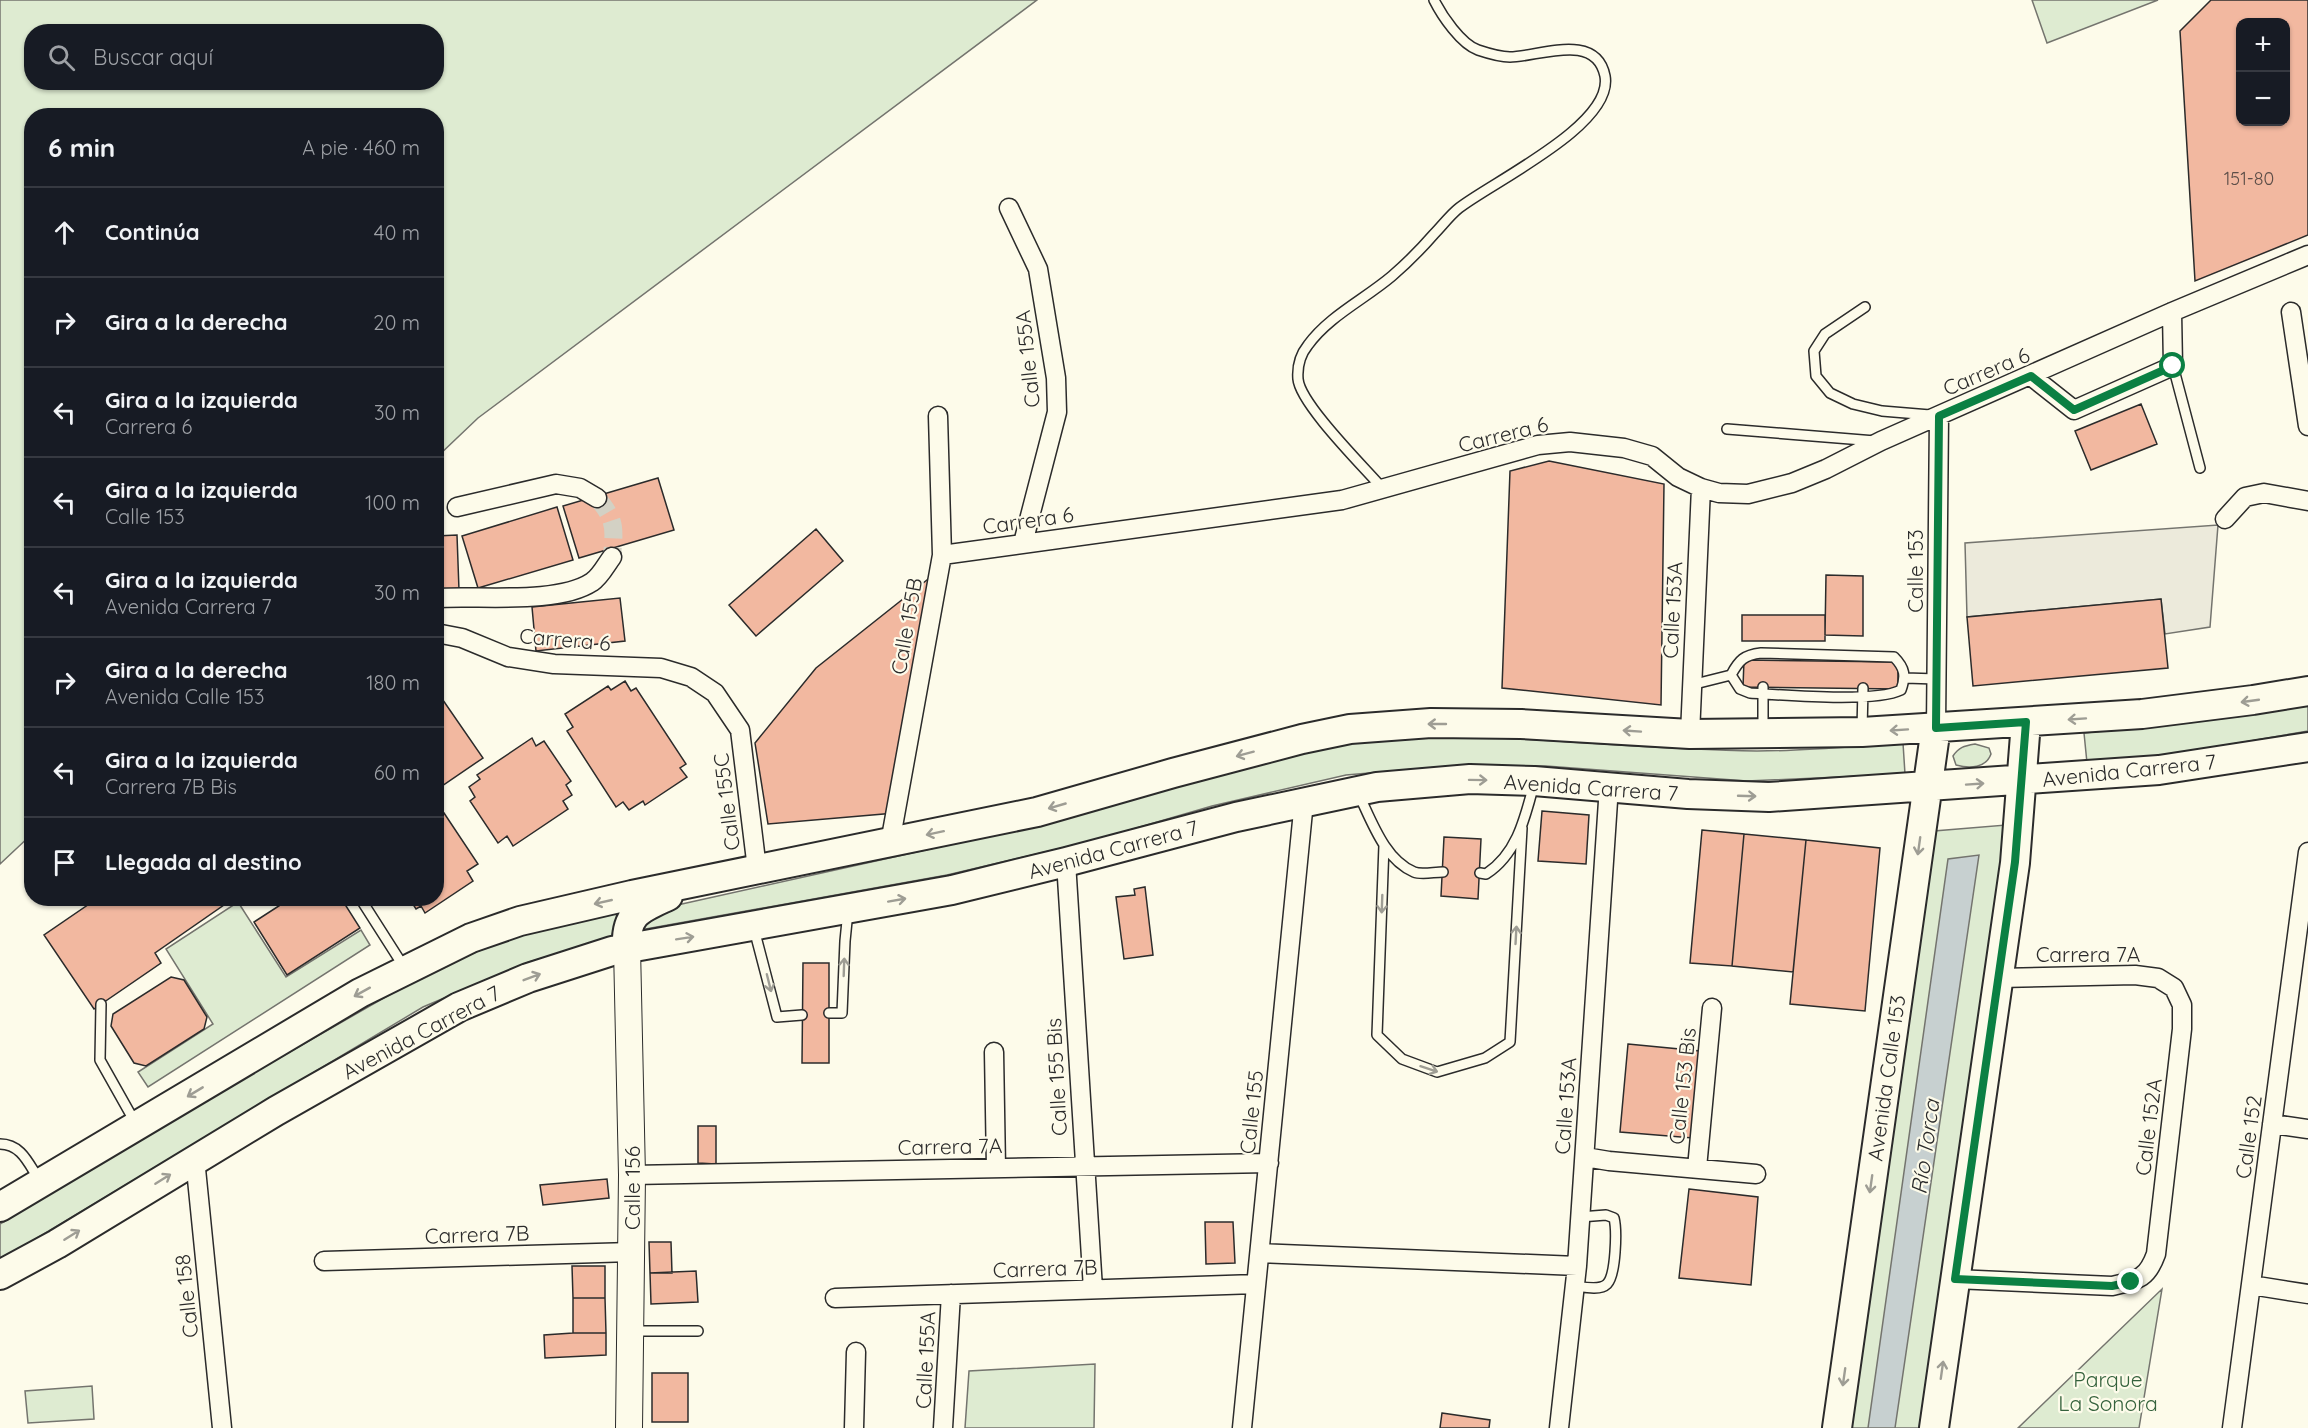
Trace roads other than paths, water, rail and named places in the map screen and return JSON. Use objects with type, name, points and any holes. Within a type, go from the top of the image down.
[{"type":"main road","points":[[0,1207],[360,993],[471,938],[520,921],[757,869],[1037,812],[1302,739],[1350,729],[1408,724],[1521,724],[1690,734],[1763,735],[1862,732],[2142,714],[2308,691]]},
{"type":"main road","points":[[1934,1428],[2015,862],[2026,722]]},
{"type":"main road","name":"Avenida Calle 153","points":[[1837,1428],[1936,728]]},
{"type":"main road","name":"Avenida Carrera 7","points":[[0,1275],[57,1244],[195,1159],[459,1007],[567,964],[627,948],[952,890],[1236,817],[1357,790],[1470,779],[1609,786],[1688,794],[1769,797],[1927,788],[2159,770],[2308,747]]},
{"type":"main road","points":[[627,948],[626,930],[631,918],[643,908],[721,877]]},
{"type":"street","name":"Calle 155A","points":[[1009,208],[1038,269],[1056,378],[1057,412],[1023,543]]},
{"type":"street","name":"Carrera 6","points":[[942,555],[1342,500],[1538,445],[1570,442],[1624,448],[1652,456],[1678,477],[1701,488],[1719,493],[1748,494],[1792,483],[1826,469],[1881,441],[2172,312],[2308,255]]},
{"type":"street","points":[[2031,376],[2074,410],[2173,366],[2172,312]]},
{"type":"street","points":[[2291,312],[2308,426]]},
{"type":"street","name":"Calle 155B","points":[[890,843],[942,555],[938,416]]},
{"type":"street","name":"Calle 153","points":[[1936,728],[1939,416]]},
{"type":"street","points":[[457,507],[556,484],[580,488],[597,498]]},
{"type":"street","name":"Calle 153A","points":[[1690,734],[1701,488]]},
{"type":"street","points":[[2225,519],[2245,497],[2264,493],[2308,501]]},
{"type":"street","name":"Carrera 6","points":[[444,598],[507,597],[576,591],[594,581],[612,557]]},
{"type":"street","name":"Carrera 6","points":[[444,635],[462,638],[508,657],[554,664],[662,668],[691,676],[715,693],[740,730]]},
{"type":"street","name":"Calle 155C","points":[[740,730],[757,869]]},
{"type":"street","name":"Calle 153A","points":[[1559,1428],[1585,1157],[1609,786]]},
{"type":"street","name":"Calle 155","points":[[1242,1428],[1304,801]]},
{"type":"street","name":"Calle 152","points":[[2232,1428],[2272,1124],[2301,957],[2308,852]]},
{"type":"street","name":"Calle 155 Bis","points":[[1066,862],[1093,1289]]},
{"type":"street","name":"Calle 156","points":[[627,948],[632,1175],[629,1428]]},
{"type":"street","name":"Carrera 7A","points":[[1999,978],[2135,975],[2158,978],[2174,988]]},
{"type":"street","name":"Calle 152A","points":[[1955,1279],[2112,1286],[2131,1282],[2150,1271],[2156,1254],[2182,1029],[2182,1005],[2174,988]]},
{"type":"street","name":"Calle 153 Bis","points":[[1697,1168],[1712,1008]]},
{"type":"street","points":[[994,1052],[996,1168]]},
{"type":"street","points":[[2272,1124],[2308,1129]]},
{"type":"street","points":[[1585,1157],[1756,1174]]},
{"type":"street","name":"Calle 158","points":[[195,1159],[222,1428]]},
{"type":"street","name":"Carrera 7A","points":[[632,1175],[1269,1164]]},
{"type":"street","name":"Carrera 7B","points":[[324,1261],[632,1252]]},
{"type":"street","points":[[1260,1253],[1576,1266]]},
{"type":"street","name":"Carrera 7B","points":[[835,1298],[1256,1284]]},
{"type":"street","points":[[2251,1286],[2308,1294]]},
{"type":"street","name":"Calle 155A","points":[[943,1428],[951,1294]]},
{"type":"street","points":[[854,1428],[856,1352]]},
{"type":"lane","points":[[1383,489],[1306,400],[1298,382],[1298,362],[1305,348],[1312,338],[1410,259],[1458,208],[1534,161],[1587,118],[1598,106],[1605,91],[1605,77],[1600,62],[1588,53],[1558,49],[1509,57],[1476,50],[1446,22],[1434,0]]},
{"type":"lane","points":[[1865,307],[1825,334],[1814,351],[1815,376],[1830,393],[1853,404],[1882,411],[1939,416]]},
{"type":"lane","points":[[2173,366],[2200,468]]},
{"type":"lane","points":[[1727,429],[1881,441]]},
{"type":"lane","points":[[1691,685],[1731,675],[1738,661],[1748,654],[1761,657],[1862,659],[1893,657],[1901,665],[1905,678],[1901,690],[1890,696],[1862,692],[1763,690],[1750,693],[1740,689],[1731,675]]},
{"type":"lane","points":[[1905,678],[1936,679]]},
{"type":"lane","points":[[1763,690],[1763,735]]},
{"type":"lane","points":[[1862,692],[1862,732]]},
{"type":"lane","points":[[1384,845],[1377,1035],[1402,1059],[1437,1072],[1485,1058],[1510,1042],[1522,828],[1534,781]]},
{"type":"lane","points":[[1357,790],[1384,845],[1400,864],[1416,873],[1443,872]]},
{"type":"lane","points":[[1480,873],[1486,874],[1501,865],[1522,828]]},
{"type":"lane","points":[[365,906],[405,969]]},
{"type":"lane","points":[[829,1013],[842,1012],[849,908]]},
{"type":"lane","points":[[754,927],[777,1017],[802,1015]]},
{"type":"lane","points":[[100,1004],[100,1059],[137,1126]]},
{"type":"lane","points":[[0,1144],[10,1144],[18,1148],[41,1183]]},
{"type":"lane","points":[[1574,1286],[1601,1287],[1608,1284],[1613,1271],[1616,1226],[1614,1218],[1606,1215],[1580,1217]]},
{"type":"lane","points":[[630,1331],[698,1331]]},
{"type":"water","name":"Río Torca","points":[[1979,855],[1895,1428],[1868,1428],[1948,859]]},
{"type":"tunnel","points":[[597,498],[608,513],[613,526],[612,557]]},
{"type":"park label","name":"Parque La Sonora","points":[[2108,1391]]}]
